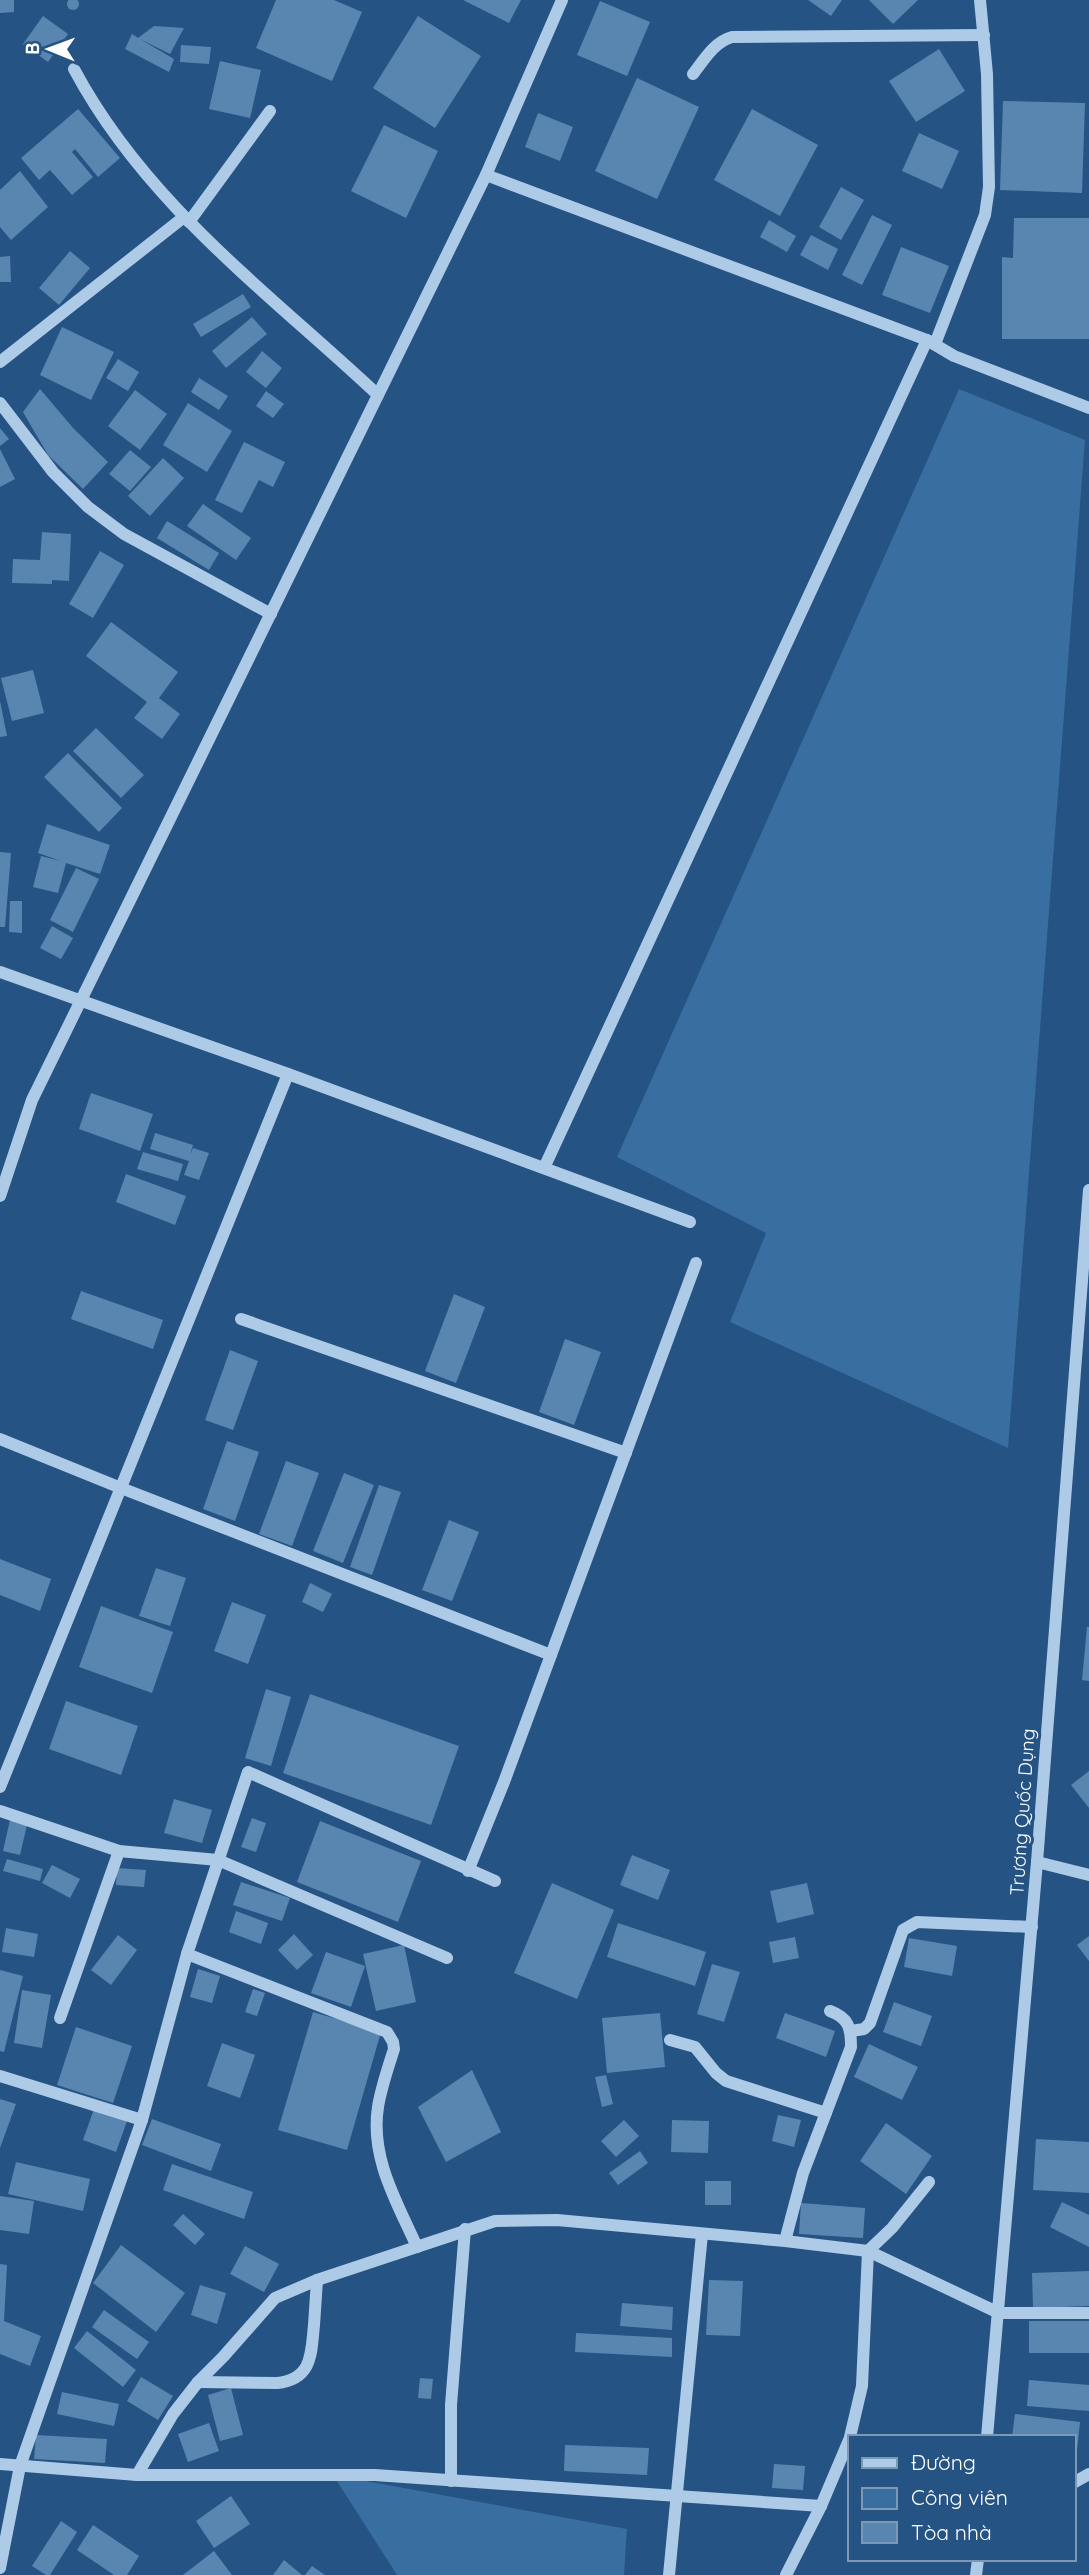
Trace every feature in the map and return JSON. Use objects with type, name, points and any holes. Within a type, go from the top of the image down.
[{"type":"street","points":[[0,1196],[32,1100],[486,174],[562,0]]},
{"type":"street","points":[[544,1168],[931,342],[985,215],[989,187],[984,35],[980,0]]},
{"type":"street","points":[[693,74],[714,48],[724,39],[732,37],[984,35]]},
{"type":"street","points":[[74,69],[112,130],[145,173],[186,219],[378,395]]},
{"type":"street","points":[[0,362],[186,219],[270,111]]},
{"type":"street","points":[[486,174],[931,342],[954,356],[1089,408]]},
{"type":"street","points":[[0,403],[53,472],[88,507],[124,534],[204,575],[271,614]]},
{"type":"street","points":[[0,972],[288,1074],[690,1222]]},
{"type":"street","points":[[0,1787],[288,1074]]},
{"type":"street","name":"Trương Quốc Dụng","points":[[987,2435],[1032,1927],[1089,1190]]},
{"type":"street","points":[[468,1871],[696,1263]]},
{"type":"street","points":[[241,1319],[626,1453]]},
{"type":"street","points":[[0,1439],[121,1489],[551,1654]]},
{"type":"street","points":[[0,2568],[20,2466],[142,2120],[187,1954],[248,1772],[495,1881]]},
{"type":"street","points":[[0,1811],[119,1851],[218,1860],[447,1958]]},
{"type":"street","points":[[60,2018],[119,1851]]},
{"type":"street","points":[[1037,1862],[1089,1875]]},
{"type":"street","points":[[851,2031],[864,2029],[870,2023],[907,1925],[917,1922],[1032,1927]]},
{"type":"street","points":[[187,1954],[387,2032],[394,2049],[378,2104],[378,2150],[385,2176],[417,2247]]},
{"type":"street","points":[[785,2241],[792,2207],[851,2047],[851,2031],[846,2020],[830,2011]]},
{"type":"street","points":[[670,2040],[695,2047],[726,2081],[825,2113]]},
{"type":"street","points":[[0,2076],[142,2120]]},
{"type":"street","points":[[851,2435],[862,2385],[869,2251],[892,2228],[929,2182]]},
{"type":"street","points":[[137,2475],[173,2414],[198,2382],[275,2298],[317,2280],[495,2221],[557,2220],[869,2251],[999,2313],[1089,2313]]},
{"type":"street","points":[[450,2481],[451,2405],[465,2229]]},
{"type":"street","points":[[669,2575],[702,2234]]},
{"type":"street","points":[[198,2382],[277,2383],[288,2382],[299,2376],[311,2358],[317,2280]]},
{"type":"street","points":[[786,2575],[821,2506],[848,2443]]},
{"type":"street","points":[[0,2464],[137,2475],[375,2475],[821,2506]]},
{"type":"green space","points":[[959,389],[1085,440],[1008,1448],[730,1322],[766,1233],[617,1157]]},
{"type":"green space","points":[[333,2475],[627,2529],[624,2575],[397,2575]]},
{"type":"building","points":[[0,0],[14,0],[14,12],[0,13]]},
{"type":"building","points":[[69,0],[77,0],[77,8],[69,8]]},
{"type":"building","points":[[276,0],[334,0],[362,12],[332,81],[256,48]]},
{"type":"building","points":[[463,0],[521,0],[509,23]]},
{"type":"building","points":[[808,0],[842,0],[831,16]]},
{"type":"building","points":[[869,0],[918,0],[893,24]]},
{"type":"building","points":[[600,1],[650,22],[627,76],[577,55]]},
{"type":"building","points":[[43,16],[68,34],[48,62],[23,44]]},
{"type":"building","points":[[418,16],[481,56],[435,128],[373,88]]},
{"type":"building","points":[[154,26],[184,28],[170,54],[140,39],[174,59],[169,72],[125,49],[132,34],[138,38]]},
{"type":"building","points":[[181,45],[211,47],[209,64],[180,62]]},
{"type":"building","points":[[939,49],[965,91],[916,122],[889,81]]},
{"type":"building","points":[[220,61],[261,70],[250,118],[209,109]]},
{"type":"building","points":[[637,78],[699,107],[657,199],[595,171]]},
{"type":"building","points":[[1003,101],[1085,103],[1082,193],[1000,190]]},
{"type":"building","points":[[78,109],[120,158],[98,177],[75,149],[72,152],[93,177],[72,195],[50,170],[39,180],[21,158]]},
{"type":"building","points":[[752,109],[818,145],[780,216],[714,180]]},
{"type":"building","points":[[538,113],[573,127],[560,161],[525,147]]},
{"type":"building","points":[[384,125],[438,151],[406,218],[351,191]]},
{"type":"building","points":[[919,133],[959,151],[942,189],[902,171]]},
{"type":"building","points":[[20,171],[48,207],[11,240],[0,227],[0,190]]},
{"type":"building","points":[[841,187],[864,200],[841,240],[819,227]]},
{"type":"building","points":[[872,215],[892,225],[862,285],[842,275]]},
{"type":"building","points":[[1014,218],[1089,218],[1089,339],[1002,339],[1002,257],[1013,258]]},
{"type":"building","points":[[769,220],[796,236],[787,252],[760,237]]},
{"type":"building","points":[[811,235],[838,249],[828,270],[800,255]]},
{"type":"building","points":[[901,247],[949,266],[930,313],[882,295]]},
{"type":"building","points":[[70,251],[90,268],[59,305],[39,288]]},
{"type":"building","points":[[10,256],[11,282],[0,282],[0,257]]},
{"type":"building","points":[[243,294],[251,307],[201,337],[193,324]]},
{"type":"building","points":[[252,317],[267,334],[226,368],[212,351]]},
{"type":"building","points":[[62,327],[114,352],[91,400],[40,375]]},
{"type":"building","points":[[262,351],[282,368],[266,388],[246,372]]},
{"type":"building","points":[[118,359],[139,372],[128,391],[106,378]]},
{"type":"building","points":[[199,378],[228,396],[219,410],[191,392]]},
{"type":"building","points":[[40,389],[74,429],[108,462],[83,489],[48,455],[23,412]]},
{"type":"building","points":[[135,390],[167,414],[140,450],[108,426]]},
{"type":"building","points":[[266,391],[284,404],[273,418],[256,406]]},
{"type":"building","points":[[188,403],[232,431],[207,472],[163,445]]},
{"type":"building","points":[[0,428],[9,439],[0,446]]},
{"type":"building","points":[[244,442],[285,462],[273,487],[259,480],[242,513],[215,500]]},
{"type":"building","points":[[0,449],[15,479],[0,487]]},
{"type":"building","points":[[130,450],[151,467],[130,491],[109,474]]},
{"type":"building","points":[[163,458],[184,478],[150,516],[128,496]]},
{"type":"building","points":[[203,504],[251,538],[236,560],[187,526]]},
{"type":"building","points":[[167,521],[219,553],[209,570],[157,538]]},
{"type":"building","points":[[42,532],[71,534],[69,581],[52,580],[52,584],[12,583],[13,559],[40,560]]},
{"type":"building","points":[[100,551],[124,565],[93,618],[69,604]]},
{"type":"building","points":[[111,622],[178,672],[159,698],[180,714],[162,739],[134,718],[147,702],[86,656]]},
{"type":"building","points":[[33,670],[44,713],[12,721],[1,678]]},
{"type":"building","points":[[0,701],[7,736],[0,737]]},
{"type":"building","points":[[96,728],[144,775],[121,798],[73,751]]},
{"type":"building","points":[[68,753],[122,808],[99,832],[44,777]]},
{"type":"building","points":[[47,824],[110,845],[100,874],[66,863],[58,893],[33,887],[41,856],[61,861],[38,853]]},
{"type":"building","points":[[0,852],[11,853],[5,927],[0,927]]},
{"type":"building","points":[[76,868],[99,879],[73,932],[50,920]]},
{"type":"building","points":[[10,901],[22,901],[22,933],[9,932]]},
{"type":"building","points":[[52,926],[73,938],[61,959],[40,948]]},
{"type":"building","points":[[91,1093],[153,1114],[140,1151],[79,1129]]},
{"type":"building","points":[[155,1133],[193,1145],[190,1155],[193,1148],[209,1153],[199,1180],[184,1175],[189,1161],[150,1149]]},
{"type":"building","points":[[143,1152],[183,1164],[178,1181],[137,1169]]},
{"type":"building","points":[[126,1174],[186,1196],[175,1225],[116,1202]]},
{"type":"building","points":[[81,1291],[163,1320],[153,1349],[71,1319]]},
{"type":"building","points":[[454,1294],[485,1307],[456,1383],[425,1371]]},
{"type":"building","points":[[565,1339],[601,1352],[574,1425],[539,1412]]},
{"type":"building","points":[[230,1350],[258,1361],[233,1430],[205,1420]]},
{"type":"building","points":[[227,1441],[259,1452],[235,1521],[203,1509]]},
{"type":"building","points":[[286,1461],[319,1473],[292,1546],[259,1534]]},
{"type":"building","points":[[344,1473],[374,1485],[343,1563],[313,1551]]},
{"type":"building","points":[[379,1485],[401,1492],[372,1575],[350,1567]]},
{"type":"building","points":[[449,1520],[479,1532],[452,1601],[422,1590]]},
{"type":"building","points":[[0,1559],[51,1579],[40,1611],[0,1595]]},
{"type":"building","points":[[156,1568],[186,1578],[170,1626],[139,1616]]},
{"type":"building","points":[[310,1583],[332,1594],[323,1612],[302,1602]]},
{"type":"building","points":[[232,1602],[266,1615],[248,1664],[214,1651]]},
{"type":"building","points":[[101,1606],[173,1632],[152,1693],[79,1667]]},
{"type":"building","points":[[1089,1627],[1089,1681],[1082,1680]]},
{"type":"building","points":[[266,1689],[291,1697],[271,1766],[245,1758]]},
{"type":"building","points":[[310,1694],[459,1746],[431,1825],[283,1773]]},
{"type":"building","points":[[66,1701],[138,1726],[121,1775],[49,1749]]},
{"type":"building","points":[[1089,1771],[1089,1808],[1071,1785]]},
{"type":"building","points":[[174,1799],[212,1810],[202,1843],[164,1833]]},
{"type":"building","points":[[252,1818],[266,1823],[256,1852],[241,1847]]},
{"type":"building","points":[[10,1820],[27,1825],[20,1855],[3,1851]]},
{"type":"building","points":[[320,1821],[421,1861],[398,1922],[297,1882]]},
{"type":"building","points":[[632,1855],[670,1870],[658,1900],[620,1885]]},
{"type":"building","points":[[7,1859],[43,1869],[40,1881],[3,1871]]},
{"type":"building","points":[[52,1865],[80,1879],[70,1898],[42,1883]]},
{"type":"building","points":[[117,1868],[146,1870],[144,1887],[116,1885]]},
{"type":"building","points":[[241,1882],[290,1898],[282,1921],[233,1905]]},
{"type":"building","points":[[552,1883],[614,1910],[577,1999],[514,1973]]},
{"type":"building","points":[[807,1883],[814,1914],[777,1923],[770,1891]]},
{"type":"building","points":[[236,1911],[268,1923],[261,1944],[229,1932]]},
{"type":"building","points":[[618,1923],[706,1952],[695,1986],[607,1957]]},
{"type":"building","points":[[6,1928],[38,1934],[34,1957],[2,1952]]},
{"type":"building","points":[[294,1934],[313,1955],[297,1970],[278,1950]]},
{"type":"building","points":[[118,1935],[137,1950],[111,1985],[91,1970]]},
{"type":"building","points":[[1089,1936],[1089,1961],[1077,1945]]},
{"type":"building","points":[[795,1937],[799,1958],[773,1963],[769,1942]]},
{"type":"building","points":[[909,1938],[957,1946],[952,1976],[904,1967]]},
{"type":"building","points":[[404,1945],[416,2002],[376,2011],[363,1954]]},
{"type":"building","points":[[326,1952],[365,1966],[351,2007],[311,1993]]},
{"type":"building","points":[[712,1964],[740,1972],[724,2022],[697,2014]]},
{"type":"building","points":[[198,1969],[220,1976],[212,2003],[190,1997]]},
{"type":"building","points":[[0,1970],[23,1976],[4,2052],[0,2051]]},
{"type":"building","points":[[253,1989],[265,1993],[257,2016],[245,2012]]},
{"type":"building","points":[[22,1990],[51,1995],[42,2048],[14,2043]]},
{"type":"building","points":[[894,2002],[932,2016],[921,2046],[883,2032]]},
{"type":"building","points":[[313,2012],[381,2032],[347,2150],[278,2130]]},
{"type":"building","points":[[660,2013],[665,2067],[607,2073],[602,2018]]},
{"type":"building","points":[[785,2013],[835,2031],[826,2057],[776,2038]]},
{"type":"building","points":[[76,2027],[132,2046],[113,2103],[57,2085]]},
{"type":"building","points":[[222,2043],[255,2055],[240,2098],[207,2086]]},
{"type":"building","points":[[869,2044],[918,2067],[902,2100],[854,2077]]},
{"type":"building","points":[[472,2070],[501,2132],[446,2162],[418,2107]]},
{"type":"building","points":[[606,2075],[613,2104],[602,2107],[595,2077]]},
{"type":"building","points":[[0,2099],[16,2104],[0,2148]]},
{"type":"building","points":[[94,2109],[127,2121],[116,2152],[83,2140]]},
{"type":"building","points":[[778,2115],[801,2120],[794,2147],[772,2141]]},
{"type":"building","points":[[152,2119],[221,2144],[211,2171],[142,2145]]},
{"type":"building","points":[[624,2120],[639,2136],[616,2157],[601,2141]]},
{"type":"building","points":[[672,2120],[709,2121],[708,2153],[671,2152]]},
{"type":"building","points":[[886,2123],[932,2156],[906,2194],[860,2161]]},
{"type":"building","points":[[1036,2139],[1089,2142],[1089,2193],[1033,2190]]},
{"type":"building","points":[[640,2151],[648,2163],[618,2185],[609,2173]]},
{"type":"building","points":[[16,2162],[90,2179],[83,2211],[8,2194]]},
{"type":"building","points":[[172,2164],[253,2192],[244,2219],[163,2190]]},
{"type":"building","points":[[705,2181],[731,2181],[731,2205],[705,2205]]},
{"type":"building","points":[[0,2196],[34,2201],[29,2234],[0,2230]]},
{"type":"building","points":[[1062,2202],[1089,2215],[1089,2247],[1050,2227]]},
{"type":"building","points":[[801,2203],[865,2208],[863,2238],[799,2234]]},
{"type":"building","points":[[183,2214],[205,2234],[195,2245],[173,2225]]},
{"type":"building","points":[[121,2245],[185,2293],[156,2332],[93,2283]]},
{"type":"building","points":[[245,2246],[279,2264],[264,2292],[230,2274]]},
{"type":"building","points":[[0,2264],[7,2265],[4,2321],[41,2336],[30,2366],[0,2354]]},
{"type":"building","points":[[1089,2271],[1089,2306],[1033,2308],[1032,2273]]},
{"type":"building","points":[[709,2280],[743,2281],[740,2336],[706,2335]]},
{"type":"building","points":[[200,2285],[226,2293],[217,2324],[191,2315]]},
{"type":"building","points":[[622,2303],[673,2307],[672,2330],[620,2326]]},
{"type":"building","points":[[104,2310],[149,2342],[137,2359],[92,2327]]},
{"type":"building","points":[[1029,2321],[1089,2321],[1089,2353],[1029,2353]]},
{"type":"building","points":[[87,2331],[136,2370],[123,2387],[74,2348]]},
{"type":"building","points":[[576,2333],[672,2338],[672,2357],[575,2352]]},
{"type":"building","points":[[141,2377],[173,2396],[158,2420],[127,2401]]},
{"type":"building","points":[[420,2378],[433,2379],[431,2399],[418,2398]]},
{"type":"building","points":[[1029,2380],[1089,2385],[1089,2411],[1027,2406]]},
{"type":"building","points":[[231,2388],[243,2435],[220,2441],[208,2395]]},
{"type":"building","points":[[62,2392],[119,2404],[114,2426],[57,2414]]},
{"type":"building","points":[[1015,2414],[1080,2422],[1076,2460],[1075,2435],[1012,2435]]},
{"type":"building","points":[[209,2423],[219,2451],[188,2462],[178,2434]]},
{"type":"building","points":[[36,2435],[107,2439],[105,2463],[34,2459]]},
{"type":"building","points":[[565,2445],[649,2448],[647,2475],[564,2471]]},
{"type":"building","points":[[774,2464],[805,2466],[803,2490],[772,2488]]},
{"type":"building","points":[[231,2496],[250,2524],[214,2548],[196,2521]]},
{"type":"building","points":[[61,2521],[77,2532],[50,2575],[46,2575],[32,2566]]},
{"type":"building","points":[[93,2525],[139,2556],[127,2575],[114,2575],[77,2550]]},
{"type":"building","points":[[214,2551],[232,2575],[183,2575]]},
{"type":"building","points":[[284,2560],[302,2575],[273,2575]]},
{"type":"building","points":[[312,2566],[325,2575],[305,2575]]}]
